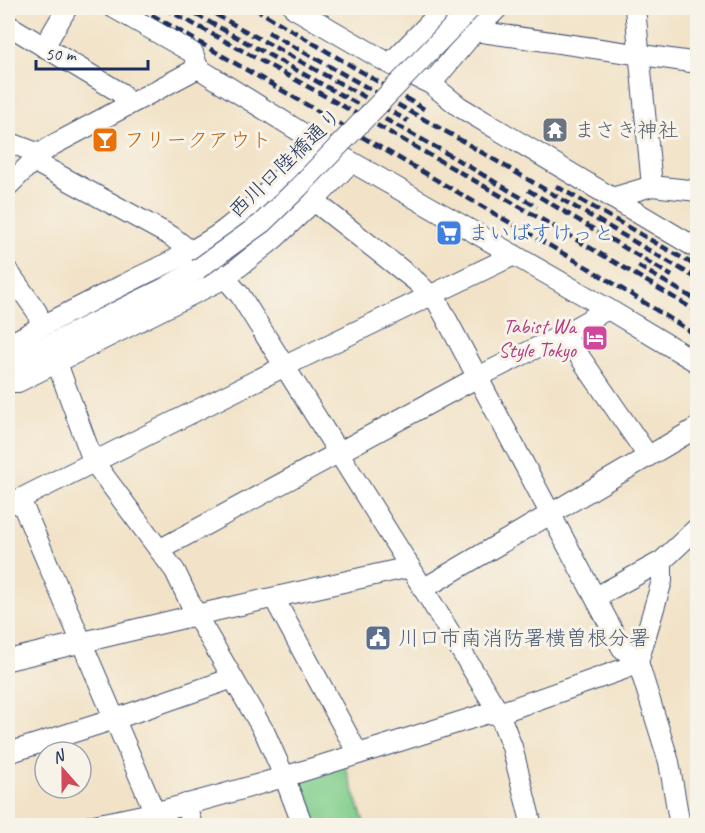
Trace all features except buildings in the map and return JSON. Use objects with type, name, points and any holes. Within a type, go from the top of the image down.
[{"type":"street","points":[[44,47],[66,8]]},
{"type":"street","points":[[114,8],[193,53],[198,68],[315,141],[698,363]]},
{"type":"street","points":[[294,8],[390,64],[431,84],[460,107],[698,249]]},
{"type":"street","name":"西川口陸橋通り","points":[[8,365],[165,288],[195,260],[229,249],[262,223],[298,188],[471,8]]},
{"type":"street","points":[[431,84],[475,31],[498,8]]},
{"type":"street","points":[[634,8],[652,186]]},
{"type":"street","points":[[390,64],[441,9],[475,31],[698,63]]},
{"type":"street","points":[[8,26],[121,93],[128,105]]},
{"type":"street","points":[[8,186],[53,145],[198,68]]},
{"type":"street","points":[[8,345],[42,326],[195,260],[223,231],[256,204],[315,141]]},
{"type":"street","points":[[8,142],[171,236],[195,260],[225,278],[240,295],[499,713],[512,747],[532,825]]},
{"type":"street","points":[[8,382],[18,382],[225,278],[274,239],[351,162]]},
{"type":"street","points":[[612,198],[652,186],[698,190]]},
{"type":"street","points":[[314,201],[417,282],[438,303],[622,648],[638,662],[669,762],[680,825]]},
{"type":"street","points":[[155,813],[82,642],[14,502],[285,366],[514,255]]},
{"type":"street","points":[[8,270],[37,312],[42,326]]},
{"type":"street","points":[[159,550],[608,309]]},
{"type":"street","points":[[564,334],[648,456]]},
{"type":"street","points":[[57,363],[93,461],[175,571],[196,615],[265,733],[303,825]]},
{"type":"street","points":[[423,589],[698,427]]},
{"type":"street","points":[[596,597],[662,561],[698,527]]},
{"type":"street","points":[[90,825],[133,821],[485,714],[499,713],[624,669],[638,662],[662,581],[662,561]]},
{"type":"street","points":[[8,660],[410,567]]},
{"type":"street","points":[[274,597],[358,754]]},
{"type":"street","points":[[8,753],[233,678]]},
{"type":"street","points":[[186,804],[192,825]]},
{"type":"green space","points":[[344,763],[365,825],[311,825],[294,784],[301,775]]},
{"type":"railway","points":[[140,8],[590,269],[698,336]]},
{"type":"railway","points":[[164,8],[433,157],[698,312]]},
{"type":"railway","points":[[184,8],[441,150],[537,207]]},
{"type":"railway","points":[[204,8],[408,121]]},
{"type":"railway","points":[[254,8],[424,109]]},
{"type":"railway","points":[[268,32],[452,135],[698,279]]},
{"type":"railway","points":[[556,186],[698,267]]},
{"type":"railway","points":[[528,190],[672,276]]},
{"type":"railway","points":[[638,266],[698,301]]},
{"type":"place","name":"まさき神社","points":[[555,130]]},
{"type":"place","name":"フリークアウト","points":[[105,140]]},
{"type":"place","name":"まいばすけっと","points":[[449,233]]},
{"type":"place","name":"Tabist Wa Style Tokyo","points":[[595,338]]},
{"type":"place","name":"川口市南消防署横曽根分署","points":[[378,638]]}]
